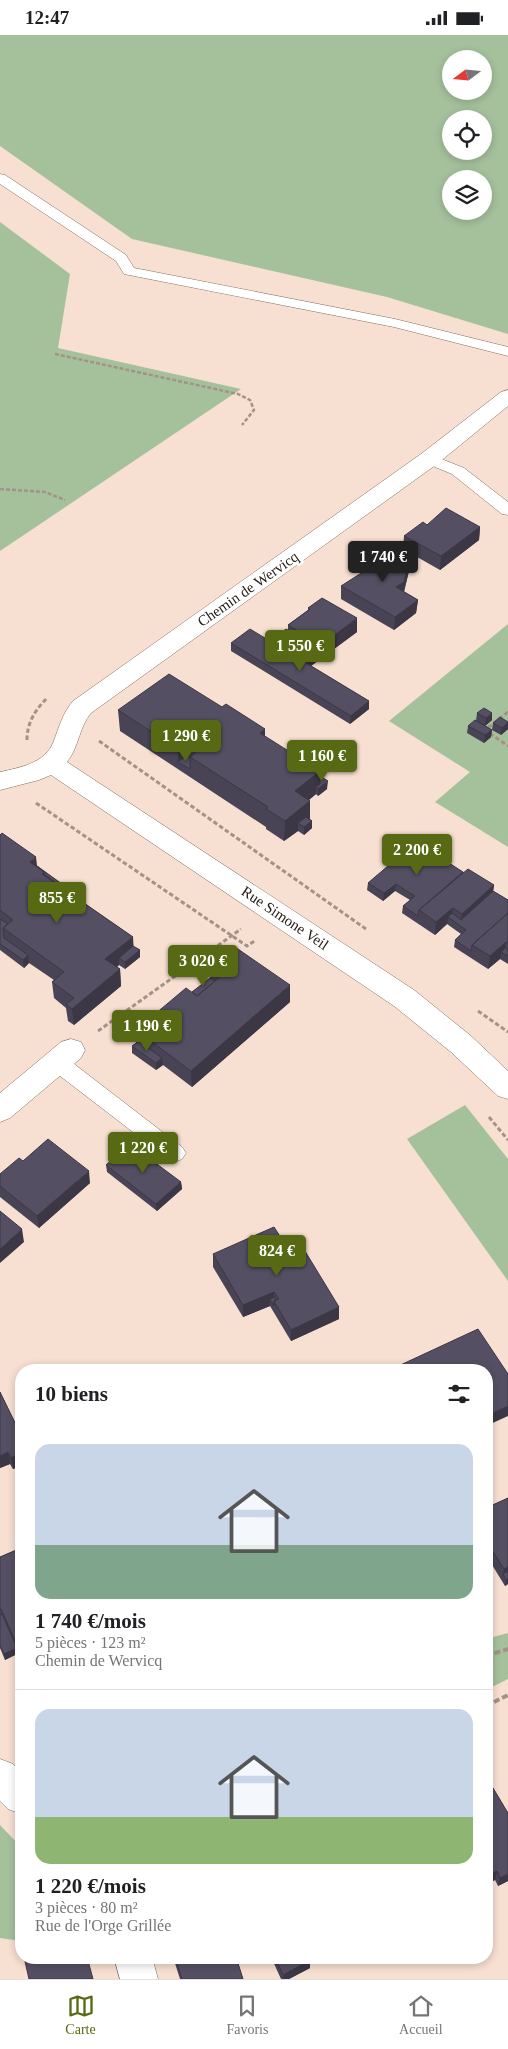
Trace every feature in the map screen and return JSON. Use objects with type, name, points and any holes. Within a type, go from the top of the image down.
[{"type":"street","name":"Chemin de Wervicq","points":[[52,763],[60,754],[75,715],[82,707],[429,459],[508,397]]},
{"type":"street","points":[[0,781],[28,776],[52,763]]},
{"type":"street","name":"Rue Simone Veil","points":[[52,763],[404,998],[461,1043],[508,1088]]},
{"type":"street","points":[[0,1110],[64,1056]]},
{"type":"street","points":[[0,1777],[15,1791]]},
{"type":"street","points":[[135,1964],[139,1979]]},
{"type":"lane","points":[[0,177],[121,258],[129,271],[395,323],[508,352]]},
{"type":"lane","points":[[429,459],[458,471],[508,510]]},
{"type":"lane","points":[[64,1056],[174,1153]]},
{"type":"path","points":[[55,354],[238,394],[250,401],[254,410],[242,425]]},
{"type":"path","points":[[0,489],[45,491],[65,500]]},
{"type":"path","points":[[508,711],[485,730],[508,746]]},
{"type":"path","points":[[94,738],[374,935]]},
{"type":"path","points":[[28,776],[28,798],[247,946],[259,938]]},
{"type":"path","points":[[64,1056],[302,884]]},
{"type":"path","points":[[476,1009],[508,1032]]},
{"type":"path","points":[[483,1110],[508,1139]]},
{"type":"path","points":[[493,1654],[508,1649]]},
{"type":"path","points":[[493,1703],[508,1695]]},
{"type":"green space","points":[[0,35],[508,35],[508,334],[387,297],[132,239],[0,146]]},
{"type":"green space","points":[[0,222],[70,274],[58,348],[241,389],[0,551]]},
{"type":"green space","points":[[508,624],[508,847],[435,802],[470,772],[389,721]]},
{"type":"green space","points":[[465,1105],[508,1159],[508,1281],[407,1139]]},
{"type":"green space","points":[[508,1633],[508,1679],[493,1686],[493,1637]]},
{"type":"green space","points":[[0,1825],[15,1841],[15,1940],[0,1938]]},
{"type":"building","points":[[446,508],[480,527],[441,556],[404,536],[423,522],[427,525]]},
{"type":"building","points":[[372,552],[410,557],[404,582],[396,587],[418,600],[395,617],[341,586],[366,570]]},
{"type":"building","points":[[322,598],[357,618],[322,645],[288,625]]},
{"type":"building","points":[[250,629],[369,701],[351,716],[231,643]]},
{"type":"building","points":[[286,629],[322,651],[308,661],[272,640]]},
{"type":"building","points":[[169,674],[222,707],[226,704],[265,729],[260,733],[320,771],[295,791],[310,801],[285,821],[266,809],[268,807],[190,757],[199,750],[187,742],[178,749],[118,710]]},
{"type":"building","points":[[484,708],[492,713],[486,718],[477,713]]},
{"type":"building","points":[[500,717],[508,722],[502,728],[493,723]]},
{"type":"building","points":[[475,720],[492,730],[485,735],[468,726]]},
{"type":"building","points":[[187,755],[190,757],[190,769],[178,762]]},
{"type":"building","points":[[320,776],[328,781],[318,789],[316,787],[320,784]]},
{"type":"building","points":[[306,817],[312,821],[304,827],[298,823]]},
{"type":"building","points":[[2,833],[36,857],[30,862],[44,872],[42,874],[133,937],[105,959],[120,969],[72,1009],[66,1004],[74,998],[52,982],[64,972],[3,928],[13,920],[0,910],[0,835]]},
{"type":"building","points":[[416,842],[463,872],[419,910],[418,916],[403,906],[415,896],[396,884],[384,893],[368,883]]},
{"type":"building","points":[[37,866],[80,897],[78,898],[45,875]]},
{"type":"building","points":[[468,869],[494,885],[462,914],[453,908],[436,922],[419,910]]},
{"type":"building","points":[[493,891],[508,900],[508,913],[472,945],[471,951],[455,940],[466,930],[448,917],[452,913],[461,920]]},
{"type":"building","points":[[508,913],[508,943],[506,942],[490,956],[472,945]]},
{"type":"building","points":[[0,919],[8,924],[3,928],[4,938],[28,955],[23,960],[0,944]]},
{"type":"building","points":[[133,946],[140,950],[125,962],[119,958]]},
{"type":"building","points":[[235,947],[290,985],[191,1071],[136,1030],[186,988],[197,996],[221,976],[210,968]]},
{"type":"building","points":[[505,948],[508,950],[508,956],[501,952]]},
{"type":"building","points":[[210,978],[215,981],[197,996],[192,992]]},
{"type":"building","points":[[139,1041],[162,1058],[156,1063],[132,1046]]},
{"type":"building","points":[[48,1139],[89,1171],[37,1216],[0,1186],[0,1174],[19,1158],[23,1161]]},
{"type":"building","points":[[130,1144],[181,1182],[156,1204],[106,1165]]},
{"type":"building","points":[[0,1211],[22,1229],[0,1249]]},
{"type":"building","points":[[274,1227],[285,1244],[297,1238],[339,1307],[291,1330],[274,1301],[279,1299],[274,1292],[243,1305],[213,1254]]},
{"type":"building","points":[[274,1297],[276,1300],[274,1301],[274,1306],[270,1299]]},
{"type":"building","points":[[478,1329],[508,1374],[508,1406],[493,1413],[493,1364],[403,1364]]},
{"type":"building","points":[[0,1392],[15,1423],[15,1456],[11,1458],[8,1452],[0,1456]]},
{"type":"building","points":[[508,1498],[508,1567],[504,1569],[493,1552],[493,1505]]},
{"type":"building","points":[[15,1551],[15,1641],[0,1610],[0,1557]]},
{"type":"building","points":[[508,1571],[508,1579],[506,1580],[503,1574]]},
{"type":"building","points":[[2,1614],[15,1643],[15,1649],[4,1654],[0,1646],[0,1615]]},
{"type":"building","points":[[493,1788],[508,1813],[508,1874],[500,1878],[497,1871],[493,1873]]},
{"type":"building","points":[[26,1964],[89,1964],[93,1979],[29,1979]]},
{"type":"building","points":[[177,1964],[238,1964],[243,1979],[182,1979]]},
{"type":"building","points":[[278,1964],[303,1964],[283,1975]]}]
